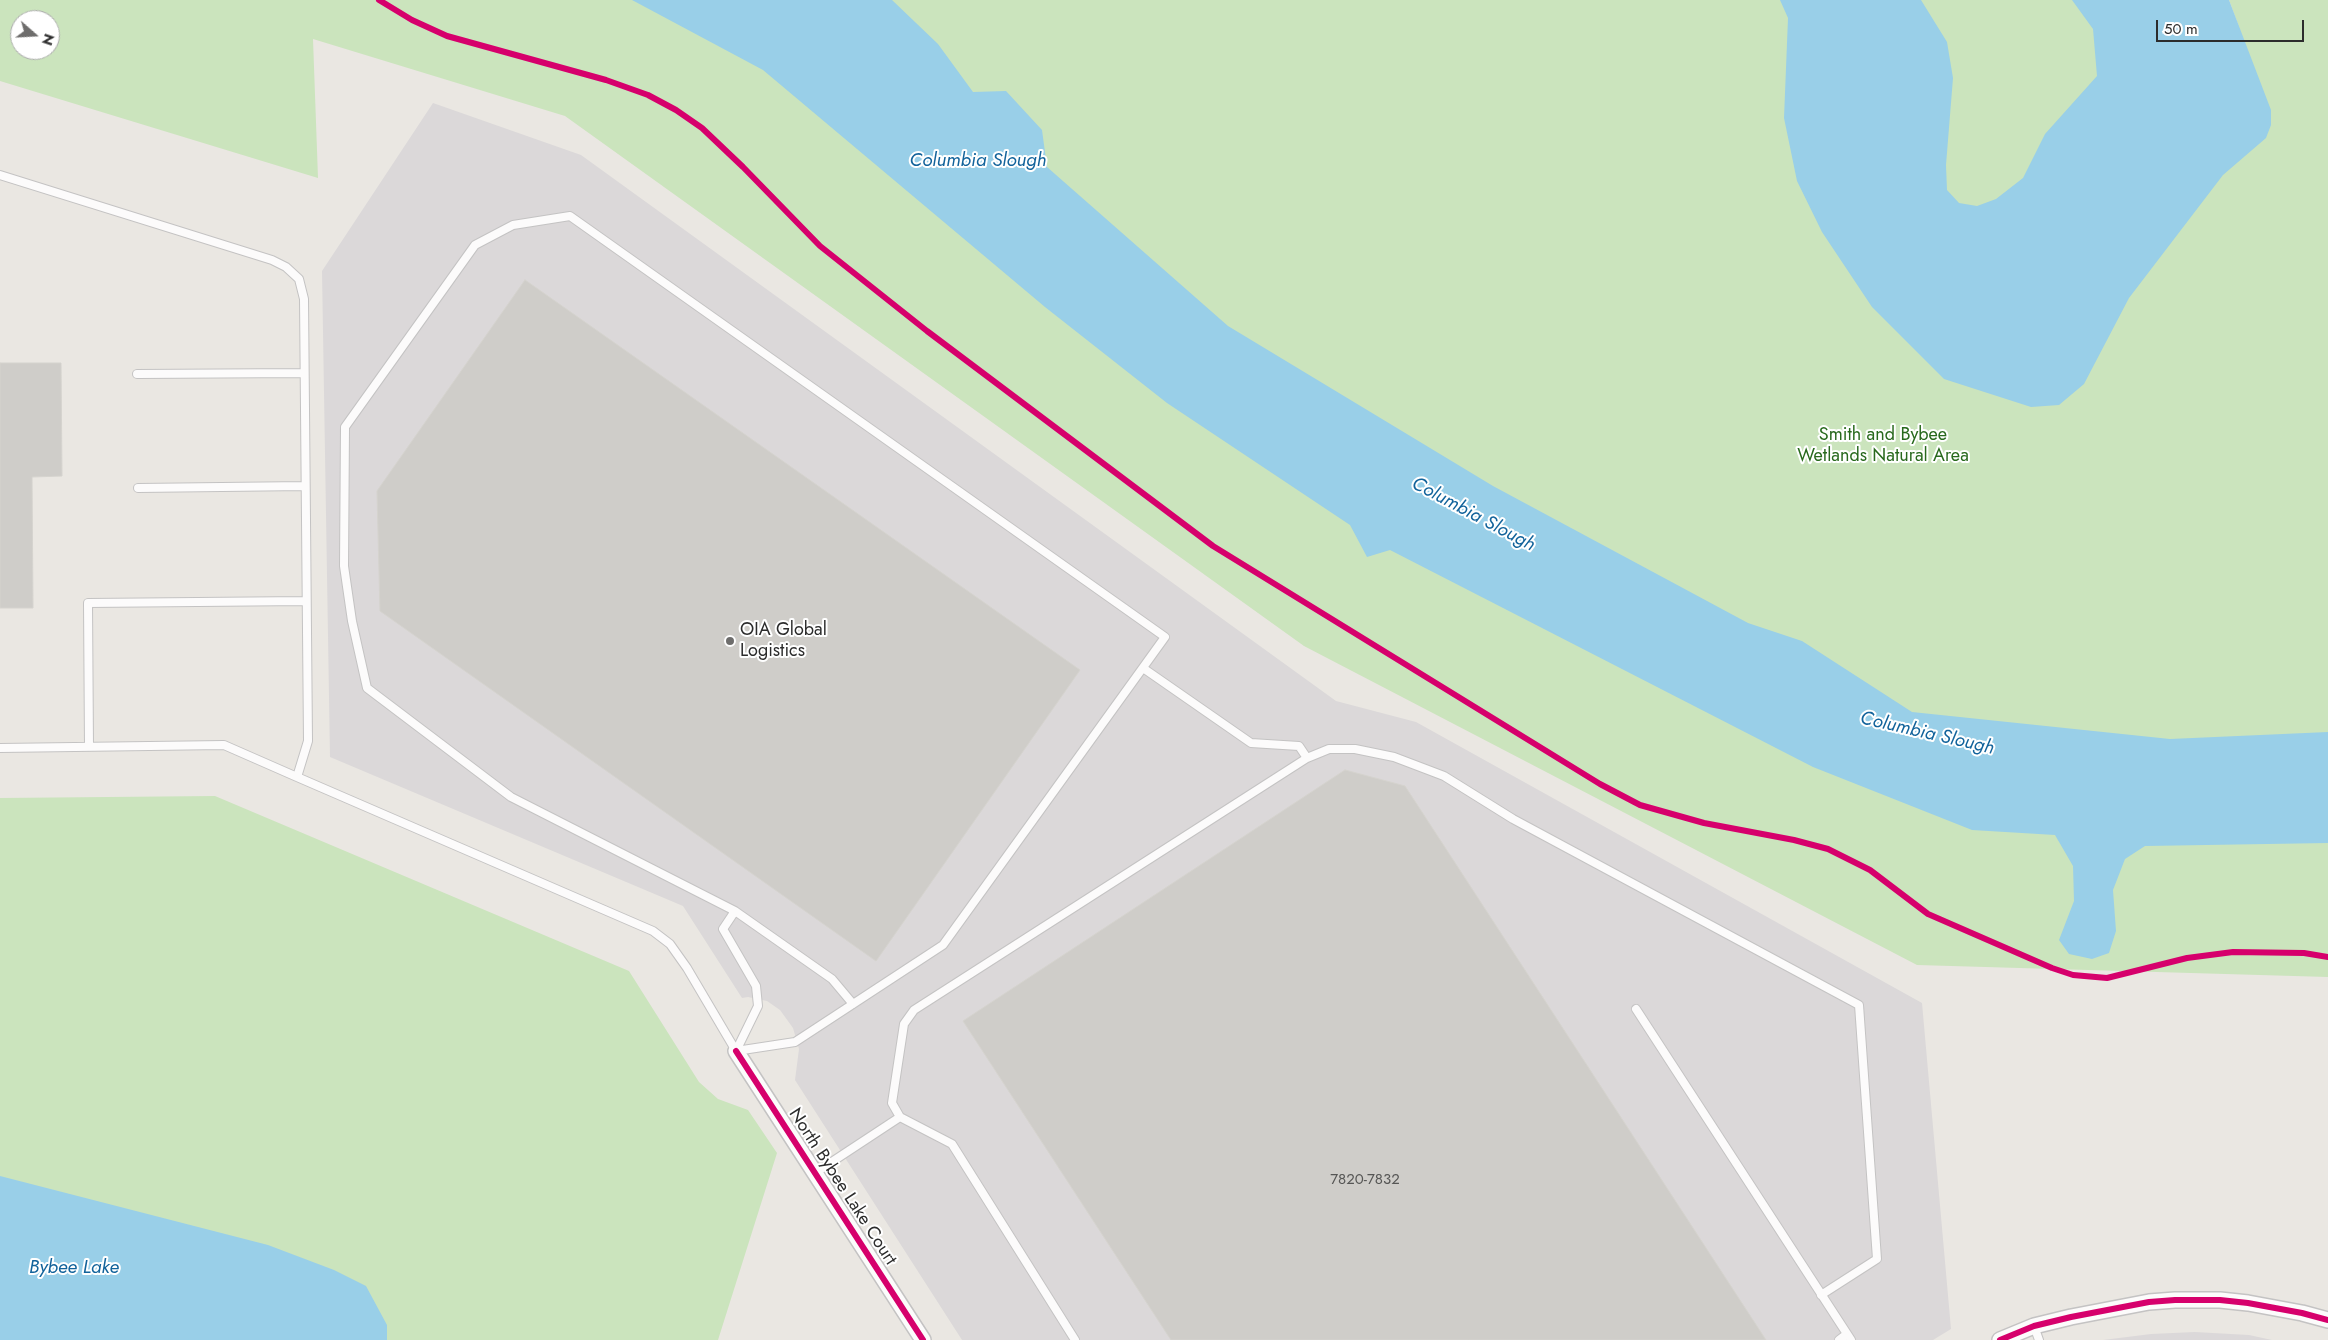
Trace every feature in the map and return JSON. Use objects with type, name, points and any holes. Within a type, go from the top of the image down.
[{"type":"street","name":"North Bybee Lake Court","points":[[736,1051],[923,1340]]},
{"type":"street","points":[[2000,1340],[2036,1333],[2120,1307],[2175,1300],[2220,1300],[2248,1303],[2325,1319]]},
{"type":"lane","points":[[0,175],[272,260],[286,267],[299,279],[304,299],[308,741],[297,777]]},
{"type":"lane","points":[[736,1051],[795,1042],[853,1004],[943,945],[1165,636],[570,216],[513,224],[475,245],[345,427],[344,566],[352,621],[367,688],[511,797],[735,911],[832,979],[853,1004]]},
{"type":"lane","points":[[137,374],[304,373]]},
{"type":"lane","points":[[138,488],[305,486]]},
{"type":"lane","points":[[89,747],[88,603],[306,601]]},
{"type":"lane","points":[[1143,668],[1251,743],[1299,746],[1307,758]]},
{"type":"lane","points":[[0,748],[224,746],[653,932],[670,944],[736,1051]]},
{"type":"lane","points":[[1075,1340],[952,1144],[900,1117],[892,1103],[904,1024],[914,1010],[1307,758],[1328,749],[1355,749],[1394,757],[1444,776],[1513,819],[1859,1005],[1877,1259],[1821,1295]]},
{"type":"lane","points":[[735,911],[723,929],[756,986],[758,1006],[736,1051]]},
{"type":"lane","points":[[1636,1009],[1849,1337],[1839,1340]]},
{"type":"lane","points":[[815,1173],[900,1117]]},
{"type":"shaded area","points":[[433,103],[581,155],[1336,701],[1416,722],[1922,1003],[1951,1329],[1933,1340],[962,1340],[795,1080],[799,1049],[793,1028],[780,1010],[767,1001],[748,997],[742,998],[683,906],[330,757],[322,271]]},
{"type":"shaded area","points":[[2195,1332],[2249,1335],[2272,1340],[2103,1340],[2151,1334]]},
{"type":"green space","name":"Smith and Bybee Wetlands Natural Area","points":[[0,0],[2226,0],[2239,27],[2229,0],[2328,0],[2328,977],[1917,965],[1304,646],[565,116],[313,39],[318,178],[0,81]]},
{"type":"green space","points":[[215,796],[629,971],[699,1082],[718,1099],[748,1110],[777,1153],[718,1340],[0,1340],[0,798]]},
{"type":"water","name":"Columbia Slough","points":[[632,0],[892,0],[938,44],[973,92],[1006,91],[1042,130],[1047,167],[1228,326],[1493,486],[1748,623],[1802,641],[1912,712],[2170,739],[2328,732],[2328,843],[2145,846],[2125,859],[2113,890],[2116,931],[2109,953],[2092,959],[2069,954],[2059,940],[2074,901],[2073,866],[2055,835],[1972,830],[1813,767],[1390,550],[1367,557],[1350,525],[1167,403],[1045,307],[763,70]]},
{"type":"water","points":[[1780,0],[1921,0],[1947,42],[1953,78],[1946,165],[1947,190],[1959,203],[1977,206],[1996,199],[2023,178],[2045,134],[2097,76],[2093,29],[2072,0],[2229,0],[2271,110],[2271,125],[2266,138],[2223,175],[2129,298],[2084,384],[2059,405],[2031,407],[1944,379],[1872,307],[1822,232],[1797,181],[1784,118],[1788,18]]},
{"type":"water","name":"Bybee Lake","points":[[0,1176],[268,1245],[334,1270],[366,1286],[387,1325],[387,1340],[0,1340]]},
{"type":"building","name":"OIA Global Logistics","points":[[525,280],[1080,670],[876,961],[380,611],[377,491]]},
{"type":"building","points":[[0,363],[61,363],[62,476],[32,477],[33,608],[0,608]]},
{"type":"building","points":[[1345,770],[1405,786],[1766,1340],[1171,1340],[963,1021]]},
{"type":"cycle path","points":[[379,0],[412,20],[447,36],[606,80],[648,95],[676,110],[702,128],[820,246],[927,331],[1213,546],[1600,784],[1640,805],[1704,823],[1794,840],[1828,849],[1870,870],[1928,914],[2052,968],[2073,975],[2107,978],[2187,958],[2233,952],[2304,953],[2328,957]]},
{"type":"cycle path","points":[[736,1051],[923,1340]]},
{"type":"cycle path","points":[[2000,1340],[2034,1326],[2071,1317],[2149,1302],[2175,1300],[2220,1300],[2248,1303],[2328,1320]]},
{"type":"place","name":"OIA Global Logistics","points":[[730,641]]}]
